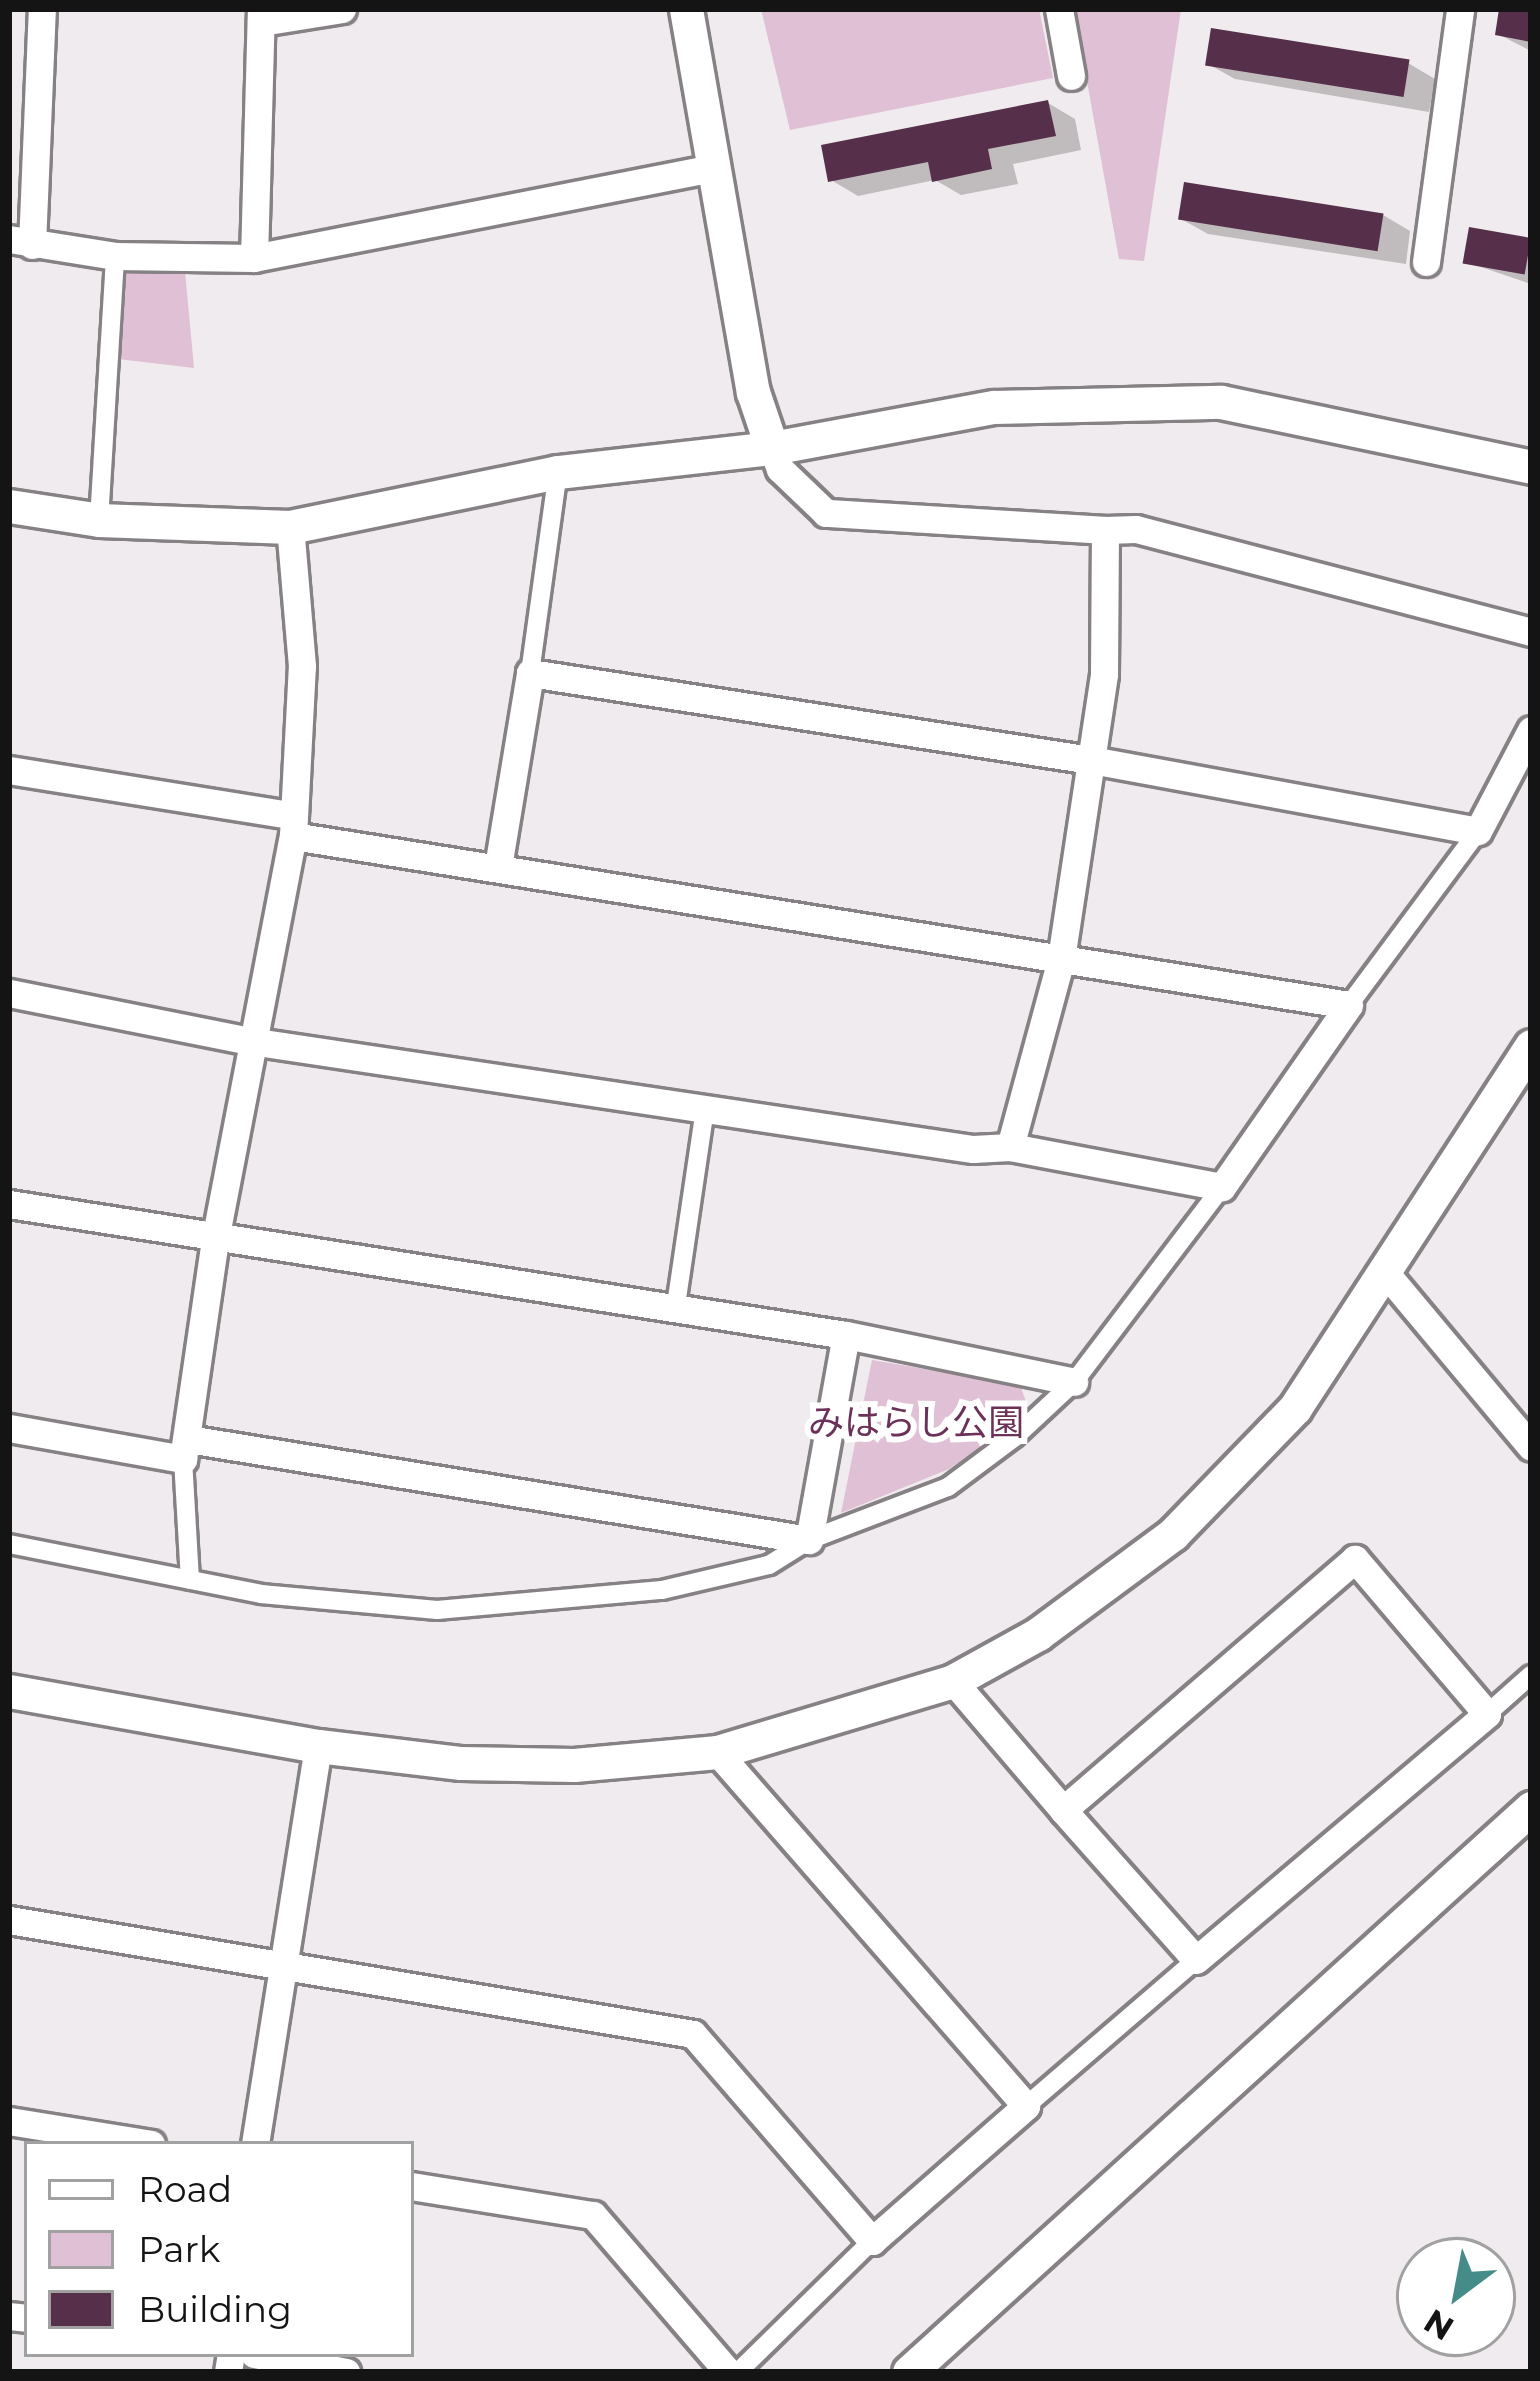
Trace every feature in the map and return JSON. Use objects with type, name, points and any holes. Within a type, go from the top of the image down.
[{"type":"street","points":[[254,258],[261,16],[341,9]]},
{"type":"street","points":[[686,9],[753,392],[780,469],[826,513],[1136,529],[1531,632]]},
{"type":"street","points":[[1059,9],[1071,76]]},
{"type":"street","points":[[1426,262],[1460,9]]},
{"type":"street","points":[[34,12],[20,242],[115,256],[254,258],[712,169]]},
{"type":"street","points":[[99,520],[115,256]]},
{"type":"street","points":[[9,506],[99,520],[290,527],[558,472],[772,448],[994,406],[1221,402],[1531,467]]},
{"type":"street","points":[[498,867],[558,472]]},
{"type":"street","points":[[190,1580],[185,1449],[214,1240],[291,825],[302,666],[290,527]]},
{"type":"street","points":[[1010,1147],[1061,959],[1104,674],[1105,530]]},
{"type":"street","points":[[530,673],[1091,760],[1478,831]]},
{"type":"street","points":[[9,1544],[190,1580],[437,1610],[662,1590],[769,1565],[809,1540],[948,1486],[1074,1382],[1222,1187],[1478,831],[1531,730]]},
{"type":"street","points":[[9,770],[498,867],[1349,1005]]},
{"type":"street","points":[[9,993],[250,1041],[973,1149],[1010,1147],[1222,1187]]},
{"type":"street","points":[[9,1691],[318,1746],[551,1765],[717,1752],[953,1681],[1038,1634],[1174,1534],[1295,1408],[1528,1056]]},
{"type":"street","points":[[675,1312],[705,1109]]},
{"type":"street","points":[[9,1204],[214,1240],[845,1335],[1074,1382]]},
{"type":"street","points":[[1384,1271],[1531,1447]]},
{"type":"street","points":[[809,1540],[845,1335]]},
{"type":"street","points":[[9,1428],[185,1449],[809,1540]]},
{"type":"street","points":[[1063,1810],[1355,1559],[1487,1714]]},
{"type":"street","points":[[738,2372],[872,2241],[1531,1675]]},
{"type":"street","points":[[953,1681],[1196,1960]]},
{"type":"street","points":[[256,2141],[287,1969],[318,1746]]},
{"type":"street","points":[[717,1752],[1026,2106]]},
{"type":"street","points":[[910,2372],[1531,1808]]},
{"type":"street","points":[[9,1920],[693,2034],[872,2241]]},
{"type":"street","points":[[9,2122],[132,2141]]},
{"type":"street","points":[[414,2186],[592,2215],[728,2372]]},
{"type":"street","points":[[269,2357],[346,2372]]},
{"type":"green space","points":[[761,9],[1039,9],[1053,78],[790,130]]},
{"type":"green space","points":[[1074,9],[1181,9],[1144,261],[1119,259]]},
{"type":"green space","points":[[123,269],[185,272],[194,368],[118,359]]},
{"type":"green space","name":"みはらし公園","points":[[872,1360],[1020,1385],[1030,1413],[949,1469],[841,1513]]},
{"type":"building","points":[[1499,9],[1531,9],[1531,42],[1495,35]]},
{"type":"building","points":[[1211,28],[1410,59],[1404,97],[1205,66]]},
{"type":"building","points":[[1048,100],[1056,136],[988,149],[992,169],[932,182],[928,162],[828,182],[821,145]]},
{"type":"building","points":[[1184,182],[1384,214],[1378,251],[1178,220]]},
{"type":"building","points":[[1469,227],[1531,238],[1525,274],[1463,263]]}]
